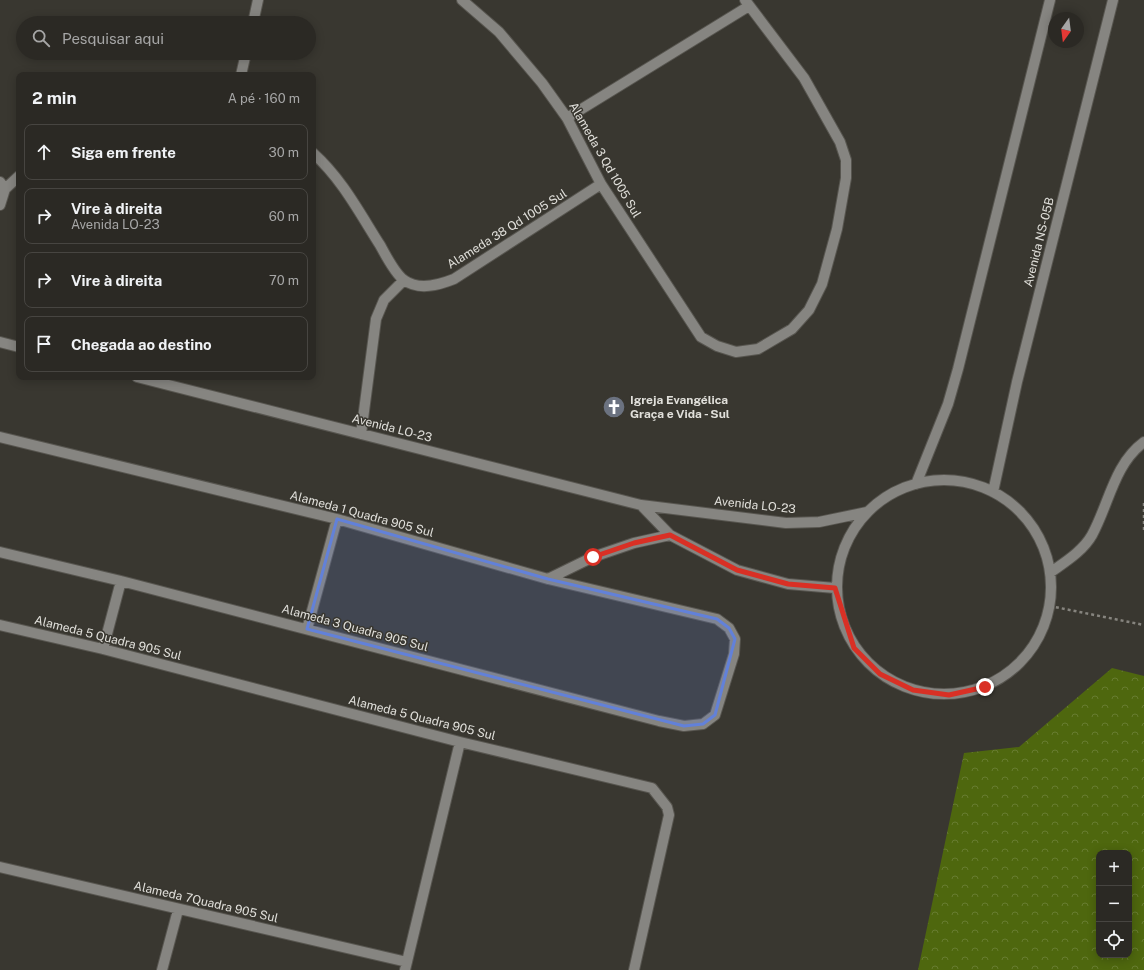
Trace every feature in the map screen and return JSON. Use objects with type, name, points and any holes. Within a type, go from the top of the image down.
[{"type":"street","points":[[255,16],[258,0]]},
{"type":"street","name":"Alameda 3 Qd 1005 Sul","points":[[462,0],[499,32],[542,83],[567,118],[601,184],[701,337],[716,346],[736,352],[758,349],[792,329],[809,310],[822,284],[837,229],[846,178],[846,160],[836,135],[804,78],[747,3]]},
{"type":"street","points":[[916,484],[948,404],[958,369],[1050,0]]},
{"type":"street","name":"Avenida NS-05B","points":[[993,492],[1017,382],[1113,0]]},
{"type":"street","points":[[567,118],[747,3]]},
{"type":"street","points":[[242,72],[244,60]]},
{"type":"street","points":[[316,156],[346,189],[389,260],[404,280],[384,300],[376,318],[361,434]]},
{"type":"street","points":[[0,205],[3,185],[16,178]]},
{"type":"street","name":"Alameda 38 Qd 1005 Sul","points":[[404,280],[422,286],[438,285],[454,279],[601,184]]},
{"type":"street","points":[[0,342],[16,346]]},
{"type":"street","name":"Avenida LO-23","points":[[149,380],[641,505],[786,523],[819,522],[866,512]]},
{"type":"street","name":"Alameda 1 Quadra 905 Sul","points":[[0,437],[337,519],[548,579],[717,619],[729,628],[735,639],[734,654],[715,715],[704,724]]},
{"type":"street","points":[[1051,572],[1073,557],[1092,536],[1124,462],[1144,442]]},
{"type":"street","points":[[942,480],[968,483],[993,492],[1021,512],[1029,523],[1041,540],[1051,572],[1050,606],[1038,640],[1016,669],[985,687],[949,695],[913,690],[880,674],[854,648],[835,588],[846,542],[866,512],[889,494],[916,484],[942,480]]},
{"type":"street","points":[[641,505],[670,535],[737,570],[788,584],[835,588]]},
{"type":"street","points":[[307,629],[337,519]]},
{"type":"street","points":[[548,579],[593,557],[634,543],[670,535]]},
{"type":"street","name":"Alameda 3 Quadra 905 Sul","points":[[0,552],[121,581],[660,722],[684,726],[704,724]]},
{"type":"street","points":[[103,649],[121,581]]},
{"type":"street","name":"Alameda 5 Quadra 905 Sul","points":[[0,624],[103,649],[460,742],[652,788],[667,807],[669,815],[634,970]]},
{"type":"street","points":[[406,966],[460,742]]},
{"type":"street","name":"Alameda 7Quadra 905 Sul","points":[[0,867],[406,966]]},
{"type":"street","points":[[162,970],[178,910]]},
{"type":"path","points":[[1144,503],[1144,532]]},
{"type":"path","points":[[1050,606],[1144,625]]},
{"type":"highlighted area","points":[[337,519],[548,579],[717,619],[729,628],[735,639],[715,715],[703,724],[684,726],[307,629]]},
{"type":"green space","points":[[1112,668],[1144,676],[1144,970],[918,970],[964,753],[1019,747]]},
{"type":"place","name":"Igreja Evangélica Graça e Vida - Sul","points":[[614,407]]},
{"type":"route","points":[[593,557],[634,543],[670,535],[737,570],[788,584],[835,588],[854,648],[880,674],[913,690],[949,695],[985,687]]}]
